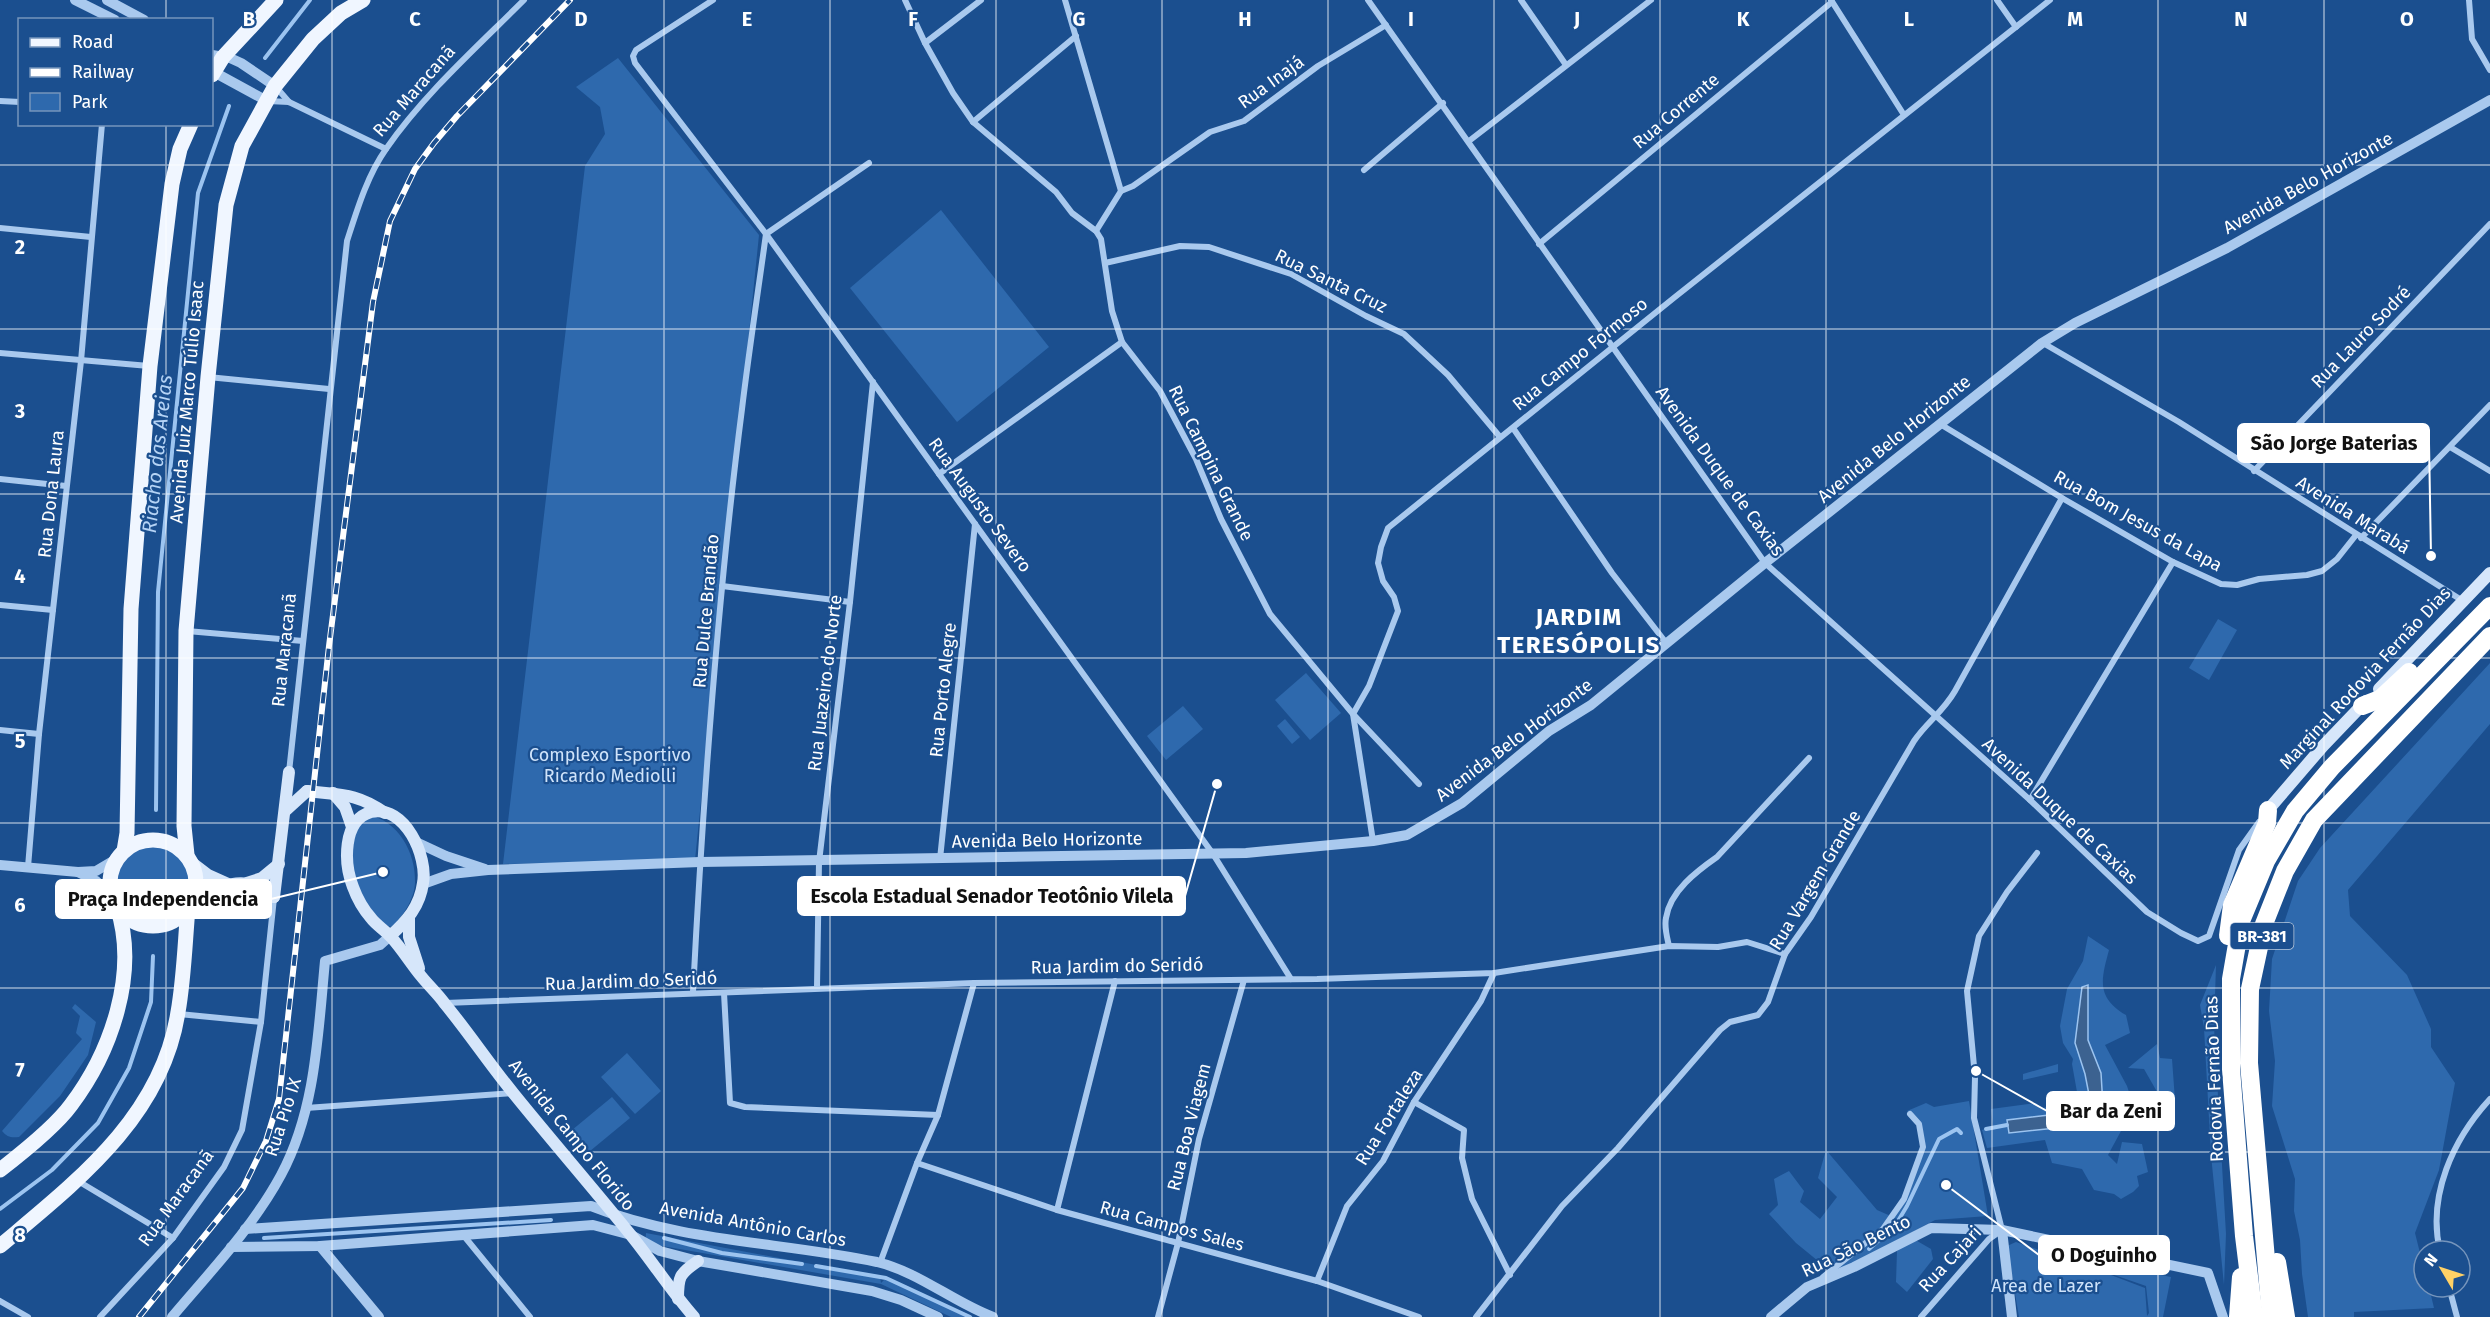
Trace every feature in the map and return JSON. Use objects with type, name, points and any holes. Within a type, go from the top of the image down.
[{"type":"highway","name":"Rodovia Fernão Dias","points":[[2254,1317],[2244,1236],[2231,1069],[2231,979],[2241,921],[2266,861],[2295,812],[2332,767],[2490,606]]},
{"type":"highway","name":"BR-381","points":[[2362,706],[2380,699],[2452,634],[2470,626]]},
{"type":"highway","name":"Rodovia Fernão Dias","points":[[2271,1317],[2249,1063],[2250,989],[2264,924],[2285,871],[2314,820],[2490,636]]},
{"type":"highway","name":"BR-381","points":[[2468,659],[2490,641]]},
{"type":"highway","points":[[2231,979],[2227,929],[2232,905],[2267,823],[2268,810]]},
{"type":"highway","points":[[2259,1180],[2270,1214],[2286,1317]]},
{"type":"highway","name":"BR-381","points":[[2238,1317],[2244,1236]]},
{"type":"main road","points":[[217,56],[276,0]]},
{"type":"main road","name":"Avenida Juiz Marco Túlio Isaac","points":[[189,859],[184,826],[186,631],[208,377],[226,205],[242,146],[275,86],[314,39],[341,13],[363,0]]},
{"type":"main road","name":"Avenida Juiz Marco Túlio Isaac","points":[[121,854],[127,833],[131,609],[150,366],[172,184],[180,149],[190,126]]},
{"type":"main road","name":"Marginal Rodovia Fernão Dias","points":[[2268,810],[2323,746],[2490,573]]},
{"type":"main road","points":[[289,772],[307,791],[333,793],[362,798],[404,824],[416,842],[423,861],[423,884],[418,901],[409,917],[390,936],[372,920],[352,886],[347,861],[352,827],[345,807],[333,793]]},
{"type":"main road","name":"Rua Maracanã","points":[[274,897],[289,772]]},
{"type":"main road","points":[[285,811],[307,791]]},
{"type":"main road","points":[[352,827],[361,816],[374,811],[387,813]]},
{"type":"main road","points":[[0,1170],[70,1107],[97,1066],[114,1025],[121,995],[124,950],[122,923],[110,882],[112,869],[121,854],[137,842],[151,839],[164,841],[177,846],[208,875],[228,884]]},
{"type":"main road","points":[[0,1246],[77,1181],[118,1140],[149,1095],[166,1058],[178,1014],[189,906],[195,894],[196,881],[189,859]]},
{"type":"main road","points":[[114,901],[127,917],[139,924],[153,926],[166,924],[178,917],[208,891],[228,884],[247,883],[262,878],[279,864]]},
{"type":"main road","points":[[247,883],[262,887],[274,897]]},
{"type":"main road","points":[[409,917],[409,937],[422,978]]},
{"type":"main road","name":"Avenida Campo Florido","points":[[390,936],[513,1092],[631,1235],[694,1317]]},
{"type":"main road","points":[[678,1299],[678,1281],[682,1273],[698,1261]]},
{"type":"street","points":[[75,0],[111,18]]},
{"type":"street","points":[[107,0],[140,18]]},
{"type":"street","name":"Rua Maracanã","points":[[289,772],[329,389],[347,242],[362,196],[386,149],[440,84],[524,0]]},
{"type":"street","name":"Rua Augusto Severo","points":[[713,0],[636,50],[633,56],[635,63],[766,234],[1213,854],[1291,979]]},
{"type":"street","points":[[905,0],[925,42],[962,108],[973,122],[1056,192],[1072,213],[1096,231]]},
{"type":"street","points":[[925,42],[981,0]]},
{"type":"street","points":[[1065,0],[1122,191]]},
{"type":"street","name":"Avenida Duque de Caxias","points":[[1368,0],[1443,103],[1612,348],[1765,563],[2030,800],[2147,912],[2181,933],[2198,941],[2204,940],[2212,930],[2222,894],[2239,850],[2268,810]]},
{"type":"street","points":[[1521,0],[1566,65]]},
{"type":"street","points":[[1469,141],[1650,0]]},
{"type":"street","points":[[1997,0],[2016,27]]},
{"type":"street","name":"Rua Campo Formoso","points":[[1353,714],[1369,686],[1398,611],[1394,597],[1383,581],[1378,563],[1388,528],[2050,0]]},
{"type":"street","points":[[2469,0],[2472,39],[2489,65]]},
{"type":"street","points":[[1831,1],[1904,115]]},
{"type":"street","name":"Rua Corrente","points":[[1539,243],[1831,1]]},
{"type":"street","name":"Rua Inajá","points":[[1096,231],[1122,191],[1133,186],[1210,132],[1244,121],[1318,66],[1386,25]]},
{"type":"street","points":[[973,122],[1076,36]]},
{"type":"street","points":[[217,56],[242,63],[275,86],[289,102],[386,149]]},
{"type":"street","points":[[213,74],[267,101],[289,102]]},
{"type":"street","name":"Avenida Belo Horizonte","points":[[423,884],[451,874],[488,870],[700,862],[819,862],[1213,854],[1373,841],[1407,835],[1462,803],[1549,731],[1591,705],[1765,563],[2042,343],[2075,323],[2227,248],[2490,100]]},
{"type":"street","points":[[0,101],[18,102]]},
{"type":"street","points":[[1364,170],[1443,103]]},
{"type":"street","name":"Rua Dona Laura","points":[[28,867],[39,734],[81,361],[102,126]]},
{"type":"street","points":[[766,234],[869,163]]},
{"type":"street","name":"Rua Lauro Sodré","points":[[2254,471],[2490,224]]},
{"type":"street","points":[[0,228],[91,237]]},
{"type":"street","name":"Rua Campina Grande","points":[[1096,231],[1101,239],[1112,311],[1122,342],[1154,382],[1165,401],[1196,459],[1221,519],[1270,614],[1353,714],[1419,784]]},
{"type":"street","name":"Rua Dulce Brandão","points":[[693,992],[700,862],[722,586],[741,410],[766,234]]},
{"type":"street","name":"Rua Santa Cruz","points":[[1105,263],[1180,246],[1209,247],[1291,274],[1404,334],[1448,375],[1500,437]]},
{"type":"street","points":[[939,474],[1122,342]]},
{"type":"street","name":"Avenida Marabá","points":[[2042,343],[2179,422],[2463,602]]},
{"type":"street","points":[[0,352],[150,366]]},
{"type":"street","points":[[208,377],[329,389]]},
{"type":"street","name":"Rua Juazeiro do Norte","points":[[817,987],[819,862],[873,382]]},
{"type":"street","name":"Rua Bom Jesus da Lapa","points":[[1940,424],[2173,562],[2220,584],[2237,585],[2259,579],[2307,575],[2322,571],[2337,559],[2490,405]]},
{"type":"street","points":[[1513,428],[1607,566],[1666,644]]},
{"type":"street","points":[[2450,447],[2490,471]]},
{"type":"street","points":[[0,479],[66,486]]},
{"type":"street","name":"Rua Vargem Grande","points":[[1476,1317],[1562,1206],[1618,1148],[1720,1030],[1730,1022],[1758,1015],[1768,1002],[1785,954],[1812,917],[1914,741],[1925,726],[1944,710],[2062,498]]},
{"type":"street","name":"Rua Porto Alegre","points":[[940,859],[975,524]]},
{"type":"street","points":[[2030,800],[2173,562]]},
{"type":"street","points":[[722,586],[850,602]]},
{"type":"street","points":[[0,605],[53,610]]},
{"type":"street","points":[[186,631],[303,641]]},
{"type":"street","points":[[1353,714],[1373,841]]},
{"type":"street","points":[[0,730],[39,734]]},
{"type":"street","points":[[1669,946],[1665,919],[1677,893],[1703,866],[1717,857],[1809,759]]},
{"type":"street","points":[[416,842],[446,856],[488,870]]},
{"type":"street","points":[[2012,1317],[2001,1230],[1974,1118],[1975,1077],[1967,991],[1979,936],[2007,892],[2037,853]]},
{"type":"street","points":[[0,864],[78,872],[96,871],[121,854]]},
{"type":"street","points":[[78,872],[96,881],[114,901]]},
{"type":"street","name":"Rua Maracanã","points":[[100,1317],[172,1238],[224,1167],[242,1130],[261,1022],[274,897]]},
{"type":"street","name":"Rua Pio IX","points":[[172,1317],[245,1229],[281,1175],[306,1108],[314,1072],[325,961],[380,945],[390,936]]},
{"type":"street","name":"Rua Jardim do Seridó","points":[[445,1003],[693,992],[724,993],[817,987],[1244,980],[1494,973],[1669,946],[1718,946],[1747,942],[1785,954]]},
{"type":"street","name":"Rua Fortaleza","points":[[1317,1281],[1347,1206],[1383,1161],[1414,1102],[1481,1001],[1494,973]]},
{"type":"street","name":"Rua Boa Viagem","points":[[1158,1317],[1178,1243],[1199,1139],[1244,980]]},
{"type":"street","points":[[1057,1210],[1115,981]]},
{"type":"street","points":[[880,1263],[917,1163],[938,1115],[974,983]]},
{"type":"street","points":[[724,993],[730,1103],[745,1107],[938,1115]]},
{"type":"street","points":[[178,1014],[261,1022]]},
{"type":"street","points":[[306,1108],[513,1092]]},
{"type":"street","points":[[2439,1239],[2438,1216],[2443,1180],[2451,1154],[2467,1127],[2490,1099]]},
{"type":"street","points":[[1414,1102],[1464,1130],[1462,1158],[1472,1199],[1510,1275]]},
{"type":"street","points":[[1817,1282],[1884,1229],[1904,1199],[1923,1147],[1919,1124],[1910,1114]]},
{"type":"street","name":"Rua Campos Sales","points":[[917,1163],[1057,1210],[1317,1281],[1419,1317]]},
{"type":"street","points":[[77,1181],[172,1238]]},
{"type":"street","name":"Avenida Antônio Carlos","points":[[245,1229],[591,1206],[614,1215],[675,1230],[880,1263],[931,1284],[993,1317]]},
{"type":"street","points":[[231,1247],[321,1246],[593,1225],[631,1235],[660,1251],[698,1261],[872,1291],[901,1300],[938,1317]]},
{"type":"street","name":"Rua São Bento","points":[[1771,1317],[1807,1287],[1854,1267],[1931,1228],[2001,1230]]},
{"type":"street","name":"Rua Cajari","points":[[1921,1317],[1989,1239],[2001,1230],[2208,1273],[2223,1317]]},
{"type":"street","points":[[464,1236],[530,1317]]},
{"type":"street","points":[[321,1246],[379,1317]]},
{"type":"street","points":[[2452,1299],[2457,1317]]},
{"type":"street","points":[[0,1301],[28,1317]]},
{"type":"green space","name":"Complexo Esportivo Ricardo Mediolli","points":[[618,58],[759,235],[695,860],[503,864],[585,166],[605,134],[600,107],[576,87]]},
{"type":"green space","points":[[941,210],[1049,347],[957,422],[850,288]]},
{"type":"green space","points":[[2218,619],[2237,630],[2209,680],[2189,668]]},
{"type":"green space","points":[[2490,663],[2490,724],[2348,890],[2350,916],[2407,975],[2431,1029],[2431,1047],[2455,1083],[2439,1170],[2415,1233],[2416,1239],[2412,1239],[2412,1299],[2432,1299],[2434,1308],[2354,1312],[2354,1317],[2308,1317],[2300,1240],[2294,1211],[2295,1179],[2272,1106],[2275,1061],[2269,1011],[2272,959],[2298,881],[2320,848]]},
{"type":"green space","points":[[1306,673],[1341,713],[1310,740],[1275,700]]},
{"type":"green space","points":[[1183,706],[1203,729],[1166,760],[1147,736]]},
{"type":"green space","points":[[1285,719],[1300,737],[1292,744],[1277,726]]},
{"type":"green space","points":[[368,815],[379,818],[396,831],[408,849],[412,860],[415,882],[413,894],[404,912],[392,927],[381,922],[371,913],[363,901],[353,871],[352,842],[356,830]]},
{"type":"green space","points":[[153,845],[173,851],[183,861],[189,881],[183,901],[173,911],[153,917],[133,911],[123,901],[117,881],[123,861],[133,851]]},
{"type":"green space","points":[[2088,936],[2109,950],[2103,987],[2110,1001],[2126,1015],[2130,1033],[2105,1045],[2127,1086],[2134,1107],[2108,1155],[2117,1164],[2122,1142],[2142,1144],[2148,1172],[2137,1176],[2139,1186],[2121,1199],[2114,1194],[2094,1190],[2082,1169],[2052,1163],[2045,1140],[1987,1148],[1982,1130],[1993,1126],[1991,1109],[2036,1103],[2042,1109],[2077,1092],[2073,1059],[2063,1043],[2060,1026],[2067,989],[2083,961]]},
{"type":"green space","points":[[2216,965],[2214,1027],[2226,1234],[2224,1285],[2211,1155],[2204,1028],[2200,1005]]},
{"type":"green space","points":[[75,1004],[96,1022],[88,1055],[60,1096],[19,1137],[7,1136],[2,1131],[82,1039],[76,1033],[80,1016],[72,1008]]},
{"type":"green space","points":[[2157,1044],[2160,1058],[2172,1059],[2175,1100],[2164,1104],[2144,1069],[2128,1068]]},
{"type":"green space","points":[[627,1053],[661,1091],[635,1114],[601,1077]]},
{"type":"green space","points":[[2058,1064],[2058,1072],[2023,1080],[2023,1074]]},
{"type":"green space","points":[[612,1097],[630,1118],[584,1156],[566,1135]]},
{"type":"green space","points":[[1969,1101],[1988,1216],[1935,1220],[1834,1274],[1796,1243],[1769,1214],[1778,1205],[1774,1179],[1789,1171],[1804,1191],[1800,1202],[1820,1219],[1837,1197],[1818,1178],[1826,1150],[1877,1210],[1893,1217],[1921,1154],[1920,1127],[1907,1111],[1926,1103],[1934,1107]]},
{"type":"green space","points":[[646,1233],[880,1277],[881,1283],[886,1278],[974,1317],[951,1317],[881,1284],[645,1243]]},
{"type":"green space","points":[[1912,1238],[1931,1249],[1933,1259],[1907,1292],[1896,1282],[1897,1251]]},
{"type":"green space","name":"Area de Lazer","points":[[2016,1242],[2045,1252],[2171,1277],[2163,1317],[2019,1317],[2007,1246]],"holes":[[[2077,1262],[2146,1286],[2149,1313],[2147,1316],[2145,1288]]]},
{"type":"shaded area","points":[[2088,985],[2088,1040],[2101,1073],[2104,1123],[2009,1133],[2007,1120],[2092,1110],[2085,1074],[2075,1043],[2082,987]]},
{"type":"waterway","name":"Riacho das Areias","points":[[265,58],[310,0]]},
{"type":"waterway","name":"Riacho das Areias","points":[[156,810],[158,592],[198,193],[229,106]]},
{"type":"waterway","name":"Riacho das Areias","points":[[0,1209],[52,1170],[98,1123],[129,1068],[151,1002],[153,956]]},
{"type":"waterway","points":[[1986,1129],[2007,1125]]},
{"type":"waterway","points":[[1869,1249],[1895,1226],[1939,1139],[1957,1129],[1961,1133]]},
{"type":"waterway","points":[[264,1238],[551,1220]]},
{"type":"waterway","points":[[664,1238],[722,1253],[802,1264]]},
{"type":"waterway","points":[[816,1266],[886,1278],[970,1317]]},
{"type":"railway","points":[[139,1317],[243,1188],[266,1141],[279,1099],[329,646],[373,302],[390,221],[415,169],[434,143],[457,116],[570,0]]},
{"type":"place","name":"São Jorge Baterias","points":[[2431,556]]},
{"type":"place","name":"Escola Estadual Senador Teotônio Vilela","points":[[1217,784]]},
{"type":"place","name":"Praça Independencia","points":[[383,872]]},
{"type":"place","name":"Bar da Zeni","points":[[1976,1071]]},
{"type":"place","name":"O Doguinho","points":[[1946,1185]]},
{"type":"district","name":"JARDIM TERESÓPOLIS","points":[[1579,631]]}]
